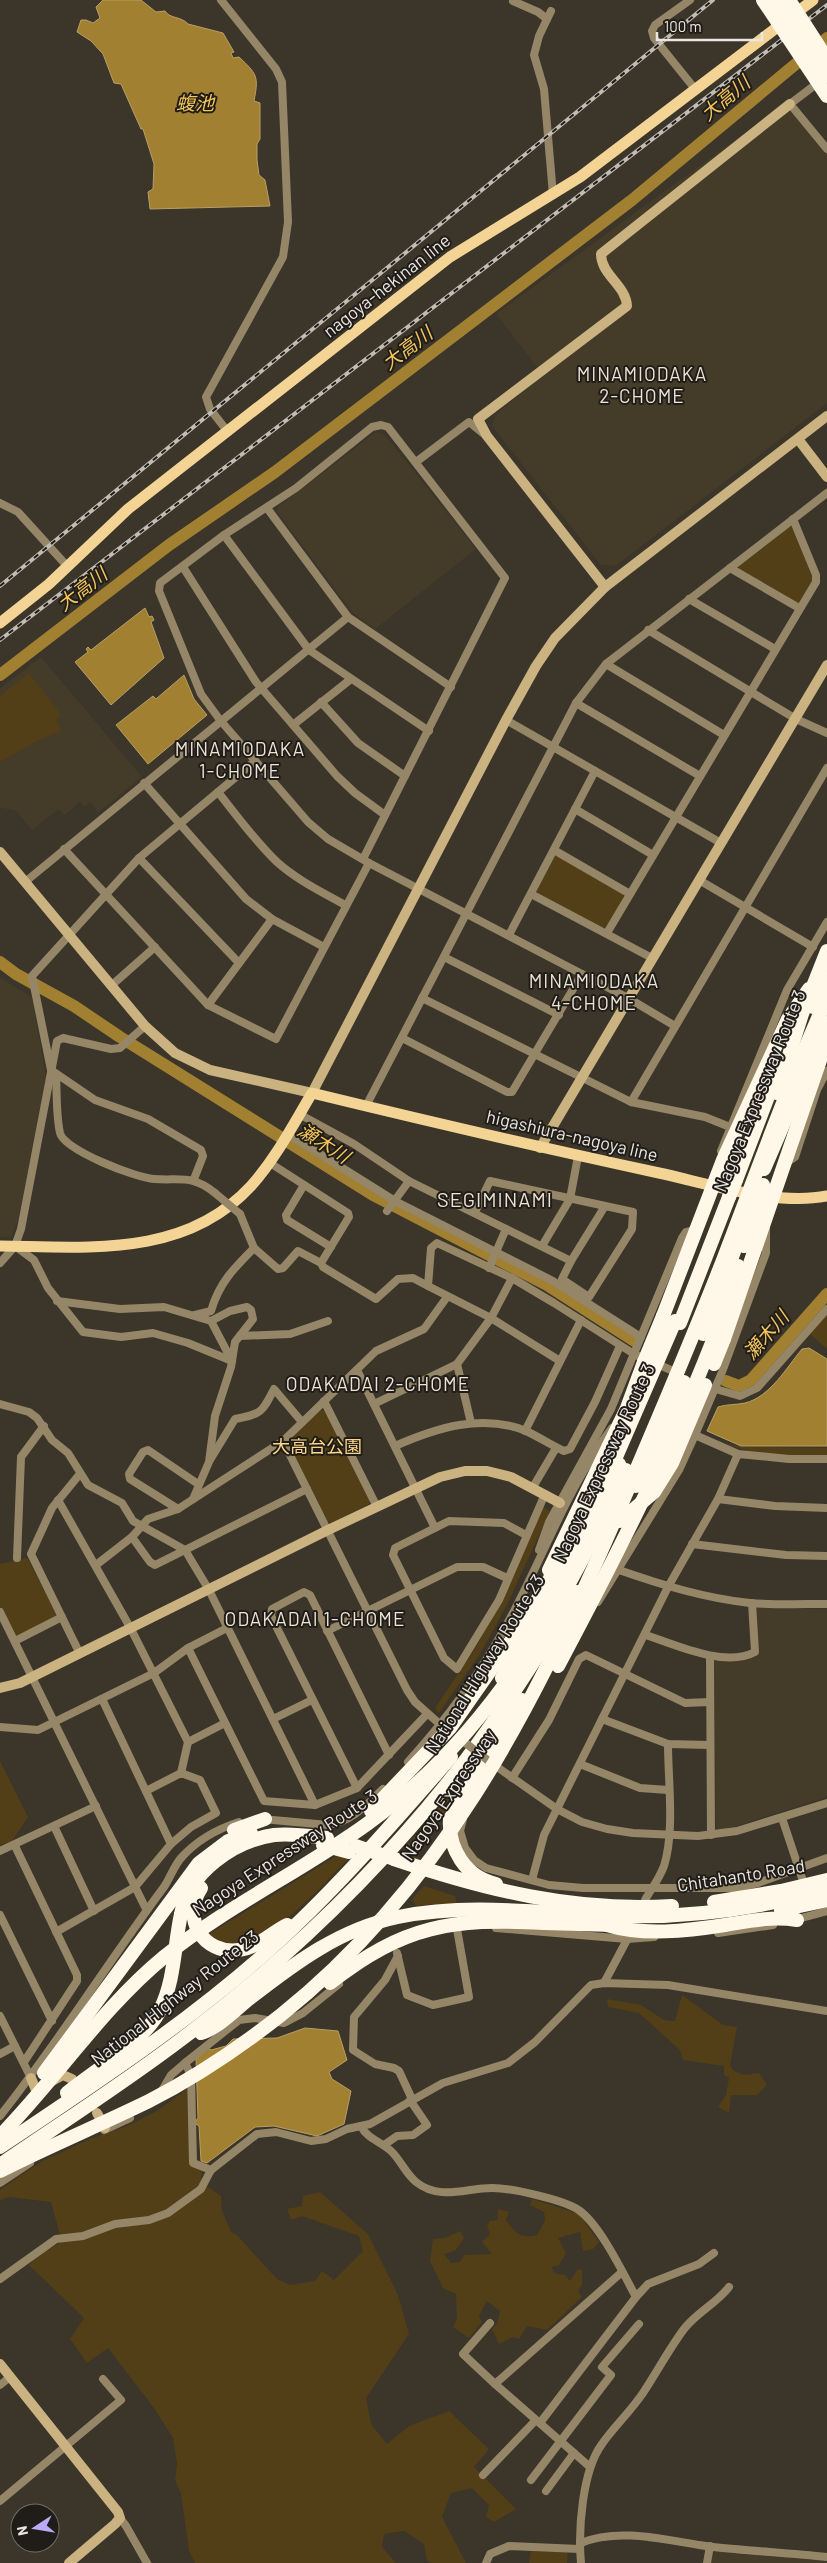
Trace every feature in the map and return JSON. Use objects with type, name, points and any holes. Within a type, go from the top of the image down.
[{"type":"highway","points":[[763,0],[827,96]]},
{"type":"highway","points":[[777,0],[827,77]]},
{"type":"highway","points":[[789,0],[827,58]]},
{"type":"highway","points":[[800,0],[827,42]]},
{"type":"highway","points":[[777,1093],[802,1014],[827,951]]},
{"type":"highway","points":[[490,1698],[515,1651],[558,1548],[627,1408],[639,1358],[673,1320],[697,1229],[723,1160],[788,1019],[826,969]]},
{"type":"highway","points":[[298,1869],[383,1800],[450,1728],[499,1659],[542,1591],[585,1517],[616,1457],[710,1232],[736,1180],[780,1066],[826,969]]},
{"type":"highway","name":"Nagoya Expressway Route 3","points":[[0,2136],[41,2091],[96,2024],[150,1969],[209,1925],[298,1869],[388,1808],[434,1767],[485,1710],[554,1607],[601,1522],[644,1430],[682,1339],[826,969]]},
{"type":"highway","name":"Nagoya Expressway Route 3","points":[[442,1846],[491,1771],[521,1719],[590,1577],[669,1395],[788,1088],[827,998]]},
{"type":"highway","name":"National Highway Route 23","points":[[0,2165],[183,2038],[250,1984],[317,1924],[374,1866],[423,1812],[465,1760],[546,1643],[620,1521],[684,1382],[755,1203],[779,1133],[827,1023]]},
{"type":"highway","points":[[620,1521],[654,1492],[668,1470],[710,1387],[724,1339],[766,1219],[772,1196],[785,1164],[827,1040]]},
{"type":"highway","points":[[442,1846],[456,1832],[528,1722],[587,1612],[657,1474],[691,1397],[720,1322],[755,1203]]},
{"type":"highway","name":"National Highway Route 23","points":[[0,2147],[94,2084],[211,1999],[307,1915],[454,1755],[557,1588],[614,1476],[662,1369],[673,1320]]},
{"type":"highway","points":[[541,1900],[518,1888],[491,1882],[476,1875],[456,1855],[450,1830],[450,1819],[546,1659],[546,1643]]},
{"type":"highway","points":[[0,2126],[44,2073],[189,1863],[210,1842],[226,1832],[265,1819]]},
{"type":"highway","points":[[140,1935],[199,1863],[228,1840],[248,1833],[273,1830],[307,1831],[390,1862],[449,1887],[525,1907],[560,1913]]},
{"type":"highway","points":[[0,2147],[131,2043],[155,2019],[169,1990],[183,1906],[205,1871],[226,1853],[257,1839],[275,1835],[327,1838]]},
{"type":"highway","points":[[307,1915],[251,1946],[228,1951],[209,1944],[203,1938],[196,1929],[192,1911],[199,1892],[214,1872],[229,1860],[251,1847],[289,1841],[353,1849]]},
{"type":"highway","name":"Nagoya Expressway","points":[[229,2054],[294,2004],[336,1966],[375,1927],[442,1846]]},
{"type":"highway","points":[[390,1862],[471,1884],[541,1900]]},
{"type":"highway","name":"Chitahanto Road","points":[[541,1900],[620,1906],[695,1905],[781,1891],[827,1880]]},
{"type":"highway","name":"Chitahanto Road","points":[[560,1913],[621,1916],[679,1915],[758,1906],[827,1890]]},
{"type":"highway","points":[[0,2171],[53,2143],[151,2100],[229,2054],[291,2014],[353,1965],[401,1938],[439,1925],[462,1922],[607,1925],[668,1924],[734,1918],[827,1900]]},
{"type":"highway","points":[[183,2038],[206,2032],[321,1946],[364,1927],[395,1918],[451,1909],[560,1913]]},
{"type":"highway","points":[[607,1925],[620,1929],[683,1930],[805,1915]]},
{"type":"main road","name":"nagoya-hekinan line","points":[[0,623],[67,566],[128,509],[450,257],[553,195],[656,121],[695,89],[814,0]]},
{"type":"main road","name":"higashiura-nagoya line","points":[[312,1093],[540,1148],[715,1185],[795,1200],[827,1196]]},
{"type":"main road","points":[[0,1246],[124,1246],[162,1238],[198,1224],[236,1200],[270,1163],[312,1093]]},
{"type":"street","points":[[222,0],[276,69],[282,82],[288,222],[280,264],[206,396],[210,409],[228,432]]},
{"type":"street","points":[[690,0],[655,25],[652,31],[654,38],[695,89]]},
{"type":"street","points":[[513,1],[549,15],[534,55],[544,89],[553,195]]},
{"type":"street","points":[[605,587],[487,436],[478,419],[627,306],[627,296],[601,264],[601,254],[790,104],[827,77]]},
{"type":"street","points":[[790,104],[827,149]]},
{"type":"street","points":[[0,852],[145,1026],[175,1053],[210,1070],[312,1093],[506,720],[536,666],[555,638],[605,587],[827,416]]},
{"type":"street","points":[[416,462],[469,422],[487,436]]},
{"type":"street","points":[[64,849],[208,1005],[276,1039],[345,905],[366,861],[385,815],[505,578],[388,427],[381,425],[372,427],[267,508],[224,535],[160,583],[159,591],[201,694],[220,720],[308,822],[328,838],[366,861],[628,998],[675,1026]]},
{"type":"street","points":[[798,439],[827,477]]},
{"type":"street","points":[[366,1106],[576,703],[606,664],[827,493]]},
{"type":"street","points":[[0,503],[18,512],[67,566]]},
{"type":"street","points":[[267,508],[348,617],[451,687]]},
{"type":"street","points":[[607,933],[816,582],[816,575],[793,519]]},
{"type":"street","points":[[224,535],[309,650],[429,731]]},
{"type":"street","points":[[183,567],[261,688],[336,776],[355,794],[385,815]]},
{"type":"street","points":[[730,568],[799,608]]},
{"type":"street","points":[[689,599],[775,649]]},
{"type":"street","points":[[25,882],[220,720],[348,617]]},
{"type":"street","points":[[648,630],[796,719],[827,733]]},
{"type":"street","points":[[606,664],[724,735]]},
{"type":"street","points":[[540,1148],[827,665]]},
{"type":"street","points":[[293,725],[350,678]]},
{"type":"street","points":[[321,702],[358,743],[405,776]]},
{"type":"street","points":[[576,703],[700,776]]},
{"type":"street","points":[[506,720],[721,843]]},
{"type":"street","points":[[255,761],[139,858],[107,896],[32,976],[54,1073],[60,1134],[66,1143],[143,1178],[194,1179],[215,1193],[240,1214],[254,1248],[278,1269],[284,1268],[298,1251],[321,1263],[323,1267],[376,1299],[398,1279],[414,1278],[447,1297],[491,1318],[560,1361]]},
{"type":"street","points":[[631,1102],[827,768]]},
{"type":"street","points":[[509,935],[595,771]]},
{"type":"street","points":[[144,783],[232,885],[272,918],[324,947]]},
{"type":"street","points":[[218,792],[256,840],[278,863],[303,881],[345,905]]},
{"type":"street","points":[[574,809],[653,855]]},
{"type":"street","points":[[554,850],[630,894]]},
{"type":"street","points":[[139,858],[239,963]]},
{"type":"street","points":[[699,880],[813,948]]},
{"type":"street","points":[[531,894],[652,958]]},
{"type":"street","points":[[208,1005],[272,918]]},
{"type":"street","points":[[723,1160],[721,1149],[762,1057],[787,990],[827,922]]},
{"type":"street","points":[[112,985],[155,947]]},
{"type":"street","points":[[444,957],[559,1015]]},
{"type":"street","points":[[402,1038],[507,1092],[512,1092],[536,1055],[582,974]]},
{"type":"street","points":[[787,990],[797,994]]},
{"type":"street","points":[[422,998],[581,1079],[631,1102],[705,1117],[730,1127]]},
{"type":"street","points":[[0,1263],[16,1246],[21,1229],[54,1073],[57,1042],[64,1038],[112,1049],[122,1047],[132,1040],[145,1026]]},
{"type":"street","points":[[785,1164],[795,1157],[817,1090],[827,1071]]},
{"type":"street","points":[[54,1073],[95,1100],[148,1119],[201,1150],[203,1156],[194,1179]]},
{"type":"street","points":[[299,1114],[354,1144],[409,1181],[571,1261]]},
{"type":"street","points":[[286,1138],[391,1206],[495,1252],[553,1281],[641,1337]]},
{"type":"street","points":[[542,1246],[570,1199],[578,1156]]},
{"type":"street","points":[[270,1163],[348,1213],[349,1217],[321,1263]]},
{"type":"street","points":[[391,1206],[409,1181]]},
{"type":"street","points":[[475,1212],[490,1181],[633,1212],[632,1229],[589,1297],[562,1279],[605,1206]]},
{"type":"street","points":[[304,1185],[286,1215],[287,1220],[331,1247]]},
{"type":"street","points":[[766,1219],[766,1253],[710,1387],[695,1434],[678,1470],[590,1616],[528,1700],[464,1814],[460,1831],[465,1848],[474,1860],[486,1868],[549,1885],[582,1888],[736,1888],[758,1883],[827,1858]]},
{"type":"street","points":[[490,1266],[506,1229]]},
{"type":"street","points":[[536,1564],[542,1541],[560,1503],[639,1358],[641,1337],[682,1238],[686,1232],[697,1229]]},
{"type":"street","points":[[428,1286],[431,1248],[437,1243],[490,1266],[512,1278],[639,1358],[710,1387],[740,1396],[757,1388],[827,1310]]},
{"type":"street","points":[[16,1246],[34,1260],[57,1301],[83,1332],[121,1337],[153,1333],[188,1343],[232,1361]]},
{"type":"street","points":[[194,1316],[211,1311],[216,1292],[233,1269],[254,1248]]},
{"type":"street","points":[[374,1404],[457,1364],[491,1318],[512,1278]]},
{"type":"street","points":[[96,1566],[132,1537],[148,1519],[178,1509],[283,1441],[376,1351],[424,1329],[447,1297]]},
{"type":"street","points":[[57,1301],[120,1309],[164,1308],[211,1321],[230,1311],[247,1307],[251,1310],[252,1319],[235,1342],[232,1361],[215,1416],[209,1462]]},
{"type":"street","points":[[525,1431],[581,1320]]},
{"type":"street","points":[[211,1321],[232,1361]]},
{"type":"street","points":[[240,1336],[290,1334],[328,1321]]},
{"type":"street","points":[[395,1446],[436,1428],[471,1423],[525,1431],[556,1448],[564,1451],[570,1449],[595,1402],[620,1346]]},
{"type":"street","points":[[457,1364],[471,1423]]},
{"type":"street","points":[[357,1370],[435,1528]]},
{"type":"street","points":[[193,1499],[209,1462],[235,1419],[260,1413],[265,1408],[274,1389],[302,1422]]},
{"type":"street","points":[[324,1401],[376,1507]]},
{"type":"street","points":[[0,1404],[29,1412],[44,1426],[52,1440],[68,1453],[79,1475],[88,1485],[122,1503],[133,1520],[141,1526],[185,1550],[209,1590],[315,1805]]},
{"type":"street","points":[[0,2116],[31,2078],[146,1909],[165,1886],[180,1859],[194,1846],[212,1833],[228,1825],[246,1820],[265,1819],[328,1824],[349,1819],[394,1779],[442,1726],[483,1667],[507,1625],[536,1564],[601,1442],[627,1408]]},
{"type":"street","points":[[17,1558],[21,1457],[44,1426]]},
{"type":"street","points":[[695,1434],[738,1454],[789,1459],[827,1459]]},
{"type":"street","points":[[283,1441],[367,1611],[415,1702],[427,1714],[491,1763],[557,1809],[582,1822],[607,1830],[669,1835],[737,1831],[827,1803]]},
{"type":"street","points":[[533,1487],[556,1448]]},
{"type":"street","points":[[178,1509],[130,1479],[129,1474],[143,1452],[148,1450],[198,1484]]},
{"type":"street","points":[[532,1880],[544,1835],[646,1635],[668,1587],[718,1499],[738,1454]]},
{"type":"street","points":[[0,1688],[20,1683],[415,1487],[440,1477],[465,1471],[487,1471],[511,1476],[560,1503]]},
{"type":"street","points":[[79,1475],[58,1500],[31,1554],[80,1654]]},
{"type":"street","points":[[132,1537],[150,1562],[155,1565],[307,1489]]},
{"type":"street","points":[[526,1535],[504,1523],[449,1521],[395,1548],[393,1555],[444,1658],[457,1669],[495,1607],[545,1494]]},
{"type":"street","points":[[718,1499],[775,1506],[827,1508]]},
{"type":"street","points":[[58,1500],[131,1629],[188,1742],[181,1773]]},
{"type":"street","points":[[692,1544],[786,1556],[827,1556]]},
{"type":"street","points":[[327,1631],[457,1567],[483,1567],[507,1578]]},
{"type":"street","points":[[619,1570],[668,1587],[719,1599],[752,1603],[827,1604]]},
{"type":"street","points":[[356,1788],[271,1616],[272,1609],[304,1592],[310,1595],[389,1755]]},
{"type":"street","points":[[646,1635],[710,1656],[748,1656],[755,1652],[752,1603]]},
{"type":"street","points":[[0,1612],[146,1909]]},
{"type":"street","points":[[15,1641],[62,1617]]},
{"type":"street","points":[[0,1631],[8,1628]]},
{"type":"street","points":[[0,1727],[38,1730],[154,1673],[188,1648],[227,1628]]},
{"type":"street","points":[[188,1648],[264,1801],[315,1805],[356,1788],[427,1714]]},
{"type":"street","points":[[512,1778],[549,1720],[579,1659],[586,1655],[685,1702],[710,1702]]},
{"type":"street","points":[[710,1656],[711,1834]]},
{"type":"street","points":[[102,1700],[172,1844]]},
{"type":"street","points":[[273,1719],[312,1700]]},
{"type":"street","points":[[602,1719],[668,1744],[710,1745]]},
{"type":"street","points":[[188,1742],[225,1723]]},
{"type":"street","points":[[645,1900],[656,1884],[664,1864],[669,1835],[668,1744]]},
{"type":"street","points":[[580,1764],[640,1788],[668,1790]]},
{"type":"street","points":[[56,1932],[135,1887],[172,1844],[191,1826],[216,1812],[200,1780],[181,1773],[146,1791]]},
{"type":"street","points":[[0,1851],[15,1846],[96,1806]]},
{"type":"street","points":[[782,1818],[802,1878]]},
{"type":"street","points":[[54,1826],[94,1911]]},
{"type":"street","points":[[15,1846],[76,1974],[77,1981],[24,2062]]},
{"type":"street","points":[[0,2182],[51,2151],[106,2129],[156,2102],[172,2075],[239,2020],[255,2018],[284,2023],[293,2020],[351,1974],[396,1946],[424,1936],[457,1929],[496,1928],[628,1938],[716,1933],[827,1911]]},
{"type":"street","points":[[0,1915],[52,2021]]},
{"type":"street","points":[[396,1946],[407,1996],[433,2005],[469,1998],[457,1929]]},
{"type":"street","points":[[604,1983],[628,1938]]},
{"type":"street","points":[[384,2145],[397,2136],[413,2135],[427,2125],[411,2099],[399,2072],[394,2068],[375,2064],[353,2050],[354,2016],[385,1980],[398,1956]]},
{"type":"street","points":[[0,2279],[56,2239],[83,2236],[115,2224],[149,2220],[168,2213],[201,2189],[211,2170],[257,2134],[276,2132],[311,2141],[326,2139],[370,2124],[411,2099],[467,2074],[508,2063],[535,2042],[591,1985],[604,1983],[668,1986],[827,2011]]},
{"type":"street","points":[[0,2016],[36,2090],[63,2075],[72,2079]]},
{"type":"street","points":[[0,2054],[15,2046]]},
{"type":"street","points":[[185,2063],[191,2075],[193,2163],[211,2170]]},
{"type":"street","points":[[97,2113],[106,2129]]},
{"type":"street","points":[[361,2126],[371,2138],[384,2145],[395,2155],[417,2183],[441,2194],[492,2188],[552,2200],[580,2211],[592,2224],[636,2297]]},
{"type":"street","points":[[483,2475],[537,2422],[648,2284],[699,2264],[714,2253]]},
{"type":"street","points":[[495,2384],[622,2272]]},
{"type":"street","points":[[582,2563],[583,2499],[590,2467],[601,2444],[619,2426],[642,2395],[685,2328],[699,2314],[720,2299],[729,2287]]},
{"type":"street","points":[[490,2322],[463,2354],[537,2422],[590,2467]]},
{"type":"street","points":[[531,2480],[611,2375],[602,2367],[639,2324]]},
{"type":"street","points":[[0,2364],[116,2507],[120,2518],[147,2563]]},
{"type":"street","points":[[0,2385],[10,2377]]},
{"type":"street","points":[[0,2501],[121,2400],[103,2379]]},
{"type":"street","points":[[546,2491],[574,2453]]},
{"type":"street","points":[[68,2563],[120,2518]]},
{"type":"street","points":[[486,2563],[490,2554],[509,2546],[581,2546],[612,2537],[632,2536],[710,2546],[827,2557]]},
{"type":"street","points":[[707,2563],[710,2546]]},
{"type":"shaded area","points":[[786,103],[827,155],[827,403],[616,566],[601,565],[492,426],[495,415],[543,375],[496,314]]},
{"type":"shaded area","points":[[376,432],[385,435],[476,549],[375,629],[353,613],[277,512],[278,507]]},
{"type":"shaded area","points":[[41,657],[142,777],[98,813],[90,802],[84,807],[80,802],[65,815],[59,809],[32,830],[15,810],[0,808],[0,688]]},
{"type":"shaded area","points":[[0,978],[32,997],[46,1076],[18,1220],[11,1237],[0,1237]]},
{"type":"shaded area","points":[[756,1607],[827,1609],[827,1797],[721,1831],[716,1827],[714,1661],[716,1659],[756,1657]]},
{"type":"shaded area","points":[[718,2550],[827,2561],[827,2563],[710,2563],[712,2554]]},
{"type":"green space","points":[[789,526],[793,527],[813,580],[799,603],[739,569],[739,565]]},
{"type":"green space","points":[[29,673],[61,715],[56,720],[61,731],[37,741],[0,762],[0,696]]},
{"type":"green space","points":[[557,855],[623,894],[624,898],[607,927],[604,928],[538,894],[536,891]]},
{"type":"green space","points":[[824,1316],[827,1316],[827,1349],[809,1333]]},
{"type":"green space","name":"大高台公園","points":[[320,1410],[325,1411],[370,1501],[369,1504],[331,1523],[328,1522],[288,1443]]},
{"type":"green space","points":[[724,1443],[742,1447],[827,1448],[827,1456],[788,1456],[762,1453],[736,1448]]},
{"type":"green space","points":[[543,1507],[550,1511],[507,1605],[480,1654],[439,1713],[435,1708],[473,1652],[496,1612]]},
{"type":"green space","points":[[27,1558],[57,1615],[18,1637],[0,1605],[0,1564]]},
{"type":"green space","points":[[0,1761],[28,1817],[12,1841],[0,1845]]},
{"type":"green space","points":[[449,1796],[452,1801],[444,1818],[433,1823],[431,1831],[412,1847],[412,1854],[420,1859],[420,1862],[400,1854]]},
{"type":"green space","points":[[338,1855],[348,1859],[303,1905],[283,1922],[263,1935],[243,1943],[225,1944],[209,1934]]},
{"type":"green space","points":[[424,1886],[455,1896],[457,1905],[434,1904],[416,1906],[412,1899]]},
{"type":"green space","points":[[682,1995],[723,2025],[737,2027],[730,2066],[739,2074],[759,2073],[767,2085],[757,2095],[731,2095],[729,2113],[718,2107],[726,2095],[729,2078],[724,2075],[724,2066],[683,2060],[680,2050],[639,2013],[608,2007],[607,1999],[641,2005],[664,2020],[675,2021]]},
{"type":"green space","points":[[187,2089],[190,2164],[202,2168],[201,2182],[221,2196],[222,2211],[231,2232],[237,2235],[277,2279],[290,2285],[315,2281],[322,2271],[334,2280],[363,2251],[359,2236],[302,2216],[291,2220],[287,2209],[302,2206],[303,2196],[320,2192],[368,2234],[398,2295],[409,2334],[366,2398],[371,2424],[387,2444],[409,2426],[449,2411],[489,2449],[474,2467],[516,2509],[494,2522],[486,2517],[489,2505],[472,2488],[451,2493],[442,2517],[466,2563],[431,2563],[427,2560],[424,2544],[404,2531],[384,2534],[382,2547],[396,2563],[195,2563],[189,2551],[181,2493],[175,2480],[177,2464],[173,2438],[154,2408],[108,2348],[87,2363],[70,2339],[84,2318],[29,2265],[41,2253],[62,2242],[51,2202],[9,2197],[0,2200],[0,2190],[42,2161],[90,2139],[125,2127],[157,2111]]},
{"type":"green space","points":[[532,2199],[579,2214],[599,2242],[593,2249],[583,2251],[580,2232],[558,2238],[566,2253],[559,2265],[552,2267],[554,2273],[565,2275],[570,2281],[578,2269],[582,2270],[582,2285],[578,2291],[582,2297],[547,2330],[527,2326],[519,2339],[513,2337],[499,2344],[492,2329],[497,2324],[500,2311],[487,2301],[479,2316],[482,2322],[469,2338],[453,2327],[457,2319],[456,2294],[443,2288],[430,2261],[433,2239],[445,2238],[460,2231],[464,2238],[455,2251],[444,2254],[451,2263],[460,2262],[464,2255],[492,2254],[482,2242],[490,2234],[487,2226],[490,2221],[498,2220],[498,2209],[509,2212],[506,2220],[519,2234],[527,2236],[537,2235],[545,2220],[544,2212],[530,2205]]},
{"type":"green space","points":[[568,2548],[567,2563],[529,2563],[531,2550]]},
{"type":"water","name":"蝮池","points":[[103,0],[141,0],[156,12],[165,11],[167,14],[188,24],[223,33],[234,52],[231,53],[233,58],[239,57],[255,76],[254,101],[260,103],[260,139],[257,144],[257,160],[259,175],[265,180],[270,206],[150,209],[148,192],[153,189],[154,164],[143,129],[141,129],[121,84],[114,83],[103,54],[91,41],[77,32],[81,20],[93,23],[100,18],[96,7]]},
{"type":"water","points":[[145,608],[149,617],[152,616],[154,620],[151,622],[164,658],[111,705],[75,662],[88,652],[86,649],[88,647],[91,650]]},
{"type":"water","points":[[184,675],[194,699],[207,715],[148,764],[116,725],[153,696],[156,699]]},
{"type":"water","points":[[809,1348],[827,1359],[827,1446],[741,1446],[707,1431],[718,1407],[745,1403],[762,1395],[802,1349]]},
{"type":"water","points":[[305,2028],[338,2031],[347,2060],[329,2072],[332,2079],[351,2091],[344,2124],[317,2136],[274,2126],[255,2127],[207,2163],[201,2161],[199,2126],[194,2123],[198,2118],[196,2059],[208,2048],[211,2050],[226,2046],[233,2039],[277,2038]]},
{"type":"waterway","name":"大高川","points":[[0,675],[169,545],[275,472],[632,200],[827,38]]},
{"type":"waterway","name":"瀬木川","points":[[0,962],[16,974],[74,1006],[120,1037],[373,1195],[547,1285],[636,1342]]},
{"type":"waterway","name":"瀬木川","points":[[726,1381],[739,1386],[751,1380],[827,1294]]},
{"type":"railway","points":[[0,586],[713,0]]},
{"type":"railway","points":[[0,640],[827,5]]},
{"type":"district","name":"MINAMIODAKA 2-CHOME","points":[[642,385]]},
{"type":"district","name":"MINAMIODAKA 1-CHOME","points":[[240,760]]},
{"type":"district","name":"MINAMIODAKA 4-CHOME","points":[[594,992]]},
{"type":"district","name":"SEGIMINAMI","points":[[495,1200]]},
{"type":"district","name":"ODAKADAI 2-CHOME","points":[[378,1384]]},
{"type":"district","name":"ODAKADAI 1-CHOME","points":[[315,1619]]}]
